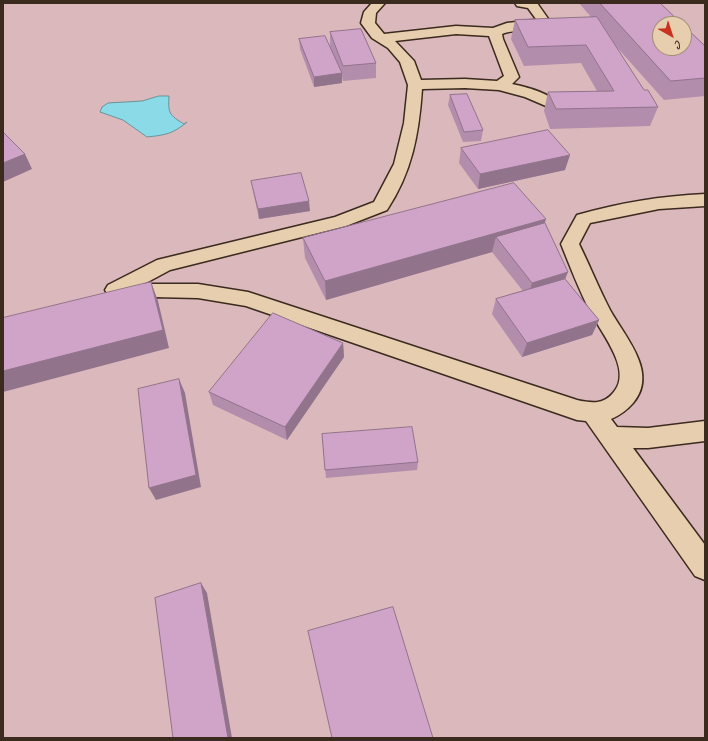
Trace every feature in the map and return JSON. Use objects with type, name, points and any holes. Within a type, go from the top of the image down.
[{"type":"street","points":[[379,3],[370,12],[368,24],[377,35],[393,45],[407,61],[415,85],[412,123],[402,164],[381,206],[340,222],[164,265],[101,297],[162,290],[198,291],[248,299],[577,410],[594,414],[612,409],[625,398],[631,388],[631,373],[626,353],[601,313],[570,244],[583,219],[625,208],[690,200],[705,200]]},
{"type":"street","points":[[382,38],[456,30],[495,32],[507,27],[538,24],[543,20],[532,5],[521,3]]},
{"type":"street","points":[[495,32],[512,77],[500,86]]},
{"type":"street","points":[[415,85],[449,82],[500,86],[531,93],[546,101]]},
{"type":"street","points":[[594,414],[705,567]]},
{"type":"street","points":[[611,437],[648,438],[705,431]]},
{"type":"shaded area","points":[[3,3],[705,3],[705,738],[3,738]]},
{"type":"water","points":[[159,96],[169,96],[169,110],[172,116],[184,124],[187,122],[177,129],[164,135],[147,137],[123,120],[100,112],[102,107],[108,103],[142,101]]},
{"type":"building","points":[[600,3],[660,3],[674,16],[652,16],[652,56],[692,56],[692,34],[705,46],[705,78],[671,81]]},
{"type":"building","points":[[597,17],[644,90],[648,90],[658,107],[556,109],[548,92],[614,91],[586,45],[528,47],[515,20]]},
{"type":"building","points":[[361,29],[376,63],[343,66],[330,32]]},
{"type":"building","points":[[325,36],[342,73],[314,77],[299,39]]},
{"type":"building","points":[[467,94],[483,130],[464,132],[450,95]]},
{"type":"building","points":[[548,130],[570,155],[480,174],[461,148]]},
{"type":"building","points":[[3,132],[25,154],[3,163]]},
{"type":"building","points":[[301,173],[309,201],[258,209],[251,181]]},
{"type":"building","points":[[514,183],[546,219],[325,281],[303,238]]},
{"type":"building","points":[[545,223],[568,272],[532,283],[496,237]]},
{"type":"building","points":[[565,279],[599,320],[527,343],[496,299]]},
{"type":"building","points":[[151,282],[163,330],[3,371],[3,318]]},
{"type":"building","points":[[273,313],[343,343],[285,427],[209,392]]},
{"type":"building","points":[[179,379],[196,475],[149,488],[138,389]]},
{"type":"building","points":[[412,427],[418,462],[325,470],[322,434]]},
{"type":"building","points":[[201,583],[228,738],[173,738],[155,598]]},
{"type":"building","points":[[393,607],[433,738],[332,738],[308,631]]}]
